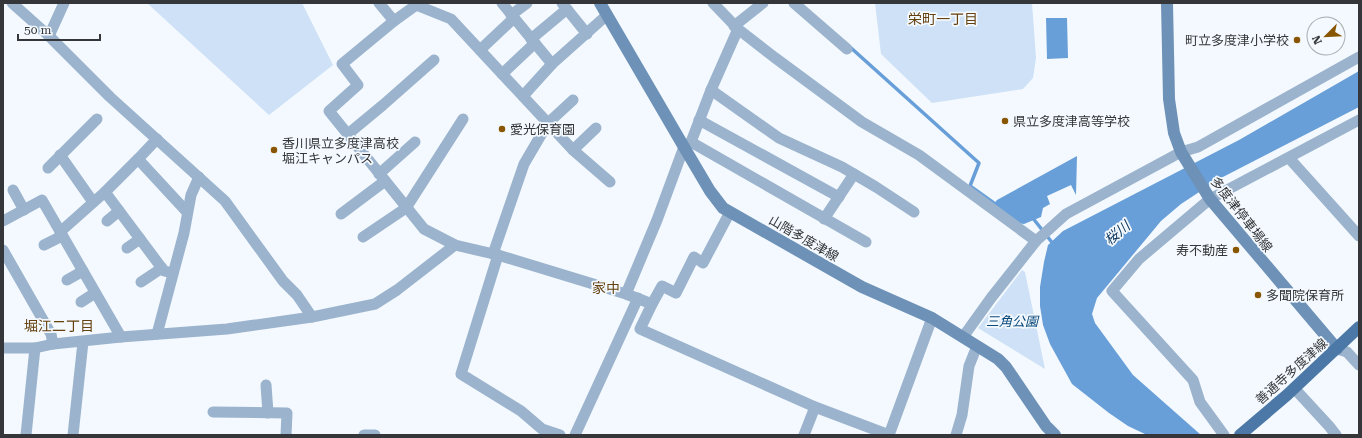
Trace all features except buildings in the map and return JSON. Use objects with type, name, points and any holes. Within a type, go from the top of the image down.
[{"type":"main road","name":"山階多度津線","points":[[600,3],[687,144],[710,190],[723,208],[862,287],[932,318],[998,359],[1006,367],[1046,426],[1055,435]]},
{"type":"main road","name":"多度津停車場線","points":[[1167,3],[1170,110],[1174,133],[1184,156],[1207,195],[1337,349]]},
{"type":"main road","name":"善通寺多度津線","points":[[1240,435],[1337,349],[1359,327]]},
{"type":"street","points":[[12,3],[49,36],[110,97],[224,200],[283,280],[297,295],[312,317]]},
{"type":"street","points":[[49,36],[64,3]]},
{"type":"street","points":[[379,3],[394,21]]},
{"type":"street","points":[[502,3],[552,64]]},
{"type":"street","points":[[480,50],[527,3]]},
{"type":"street","points":[[712,3],[736,28],[774,58],[862,122],[919,155],[1036,241]]},
{"type":"street","points":[[626,294],[736,28],[763,3]]},
{"type":"street","points":[[794,3],[847,49]]},
{"type":"street","points":[[610,182],[573,150],[451,19],[418,4],[394,21],[342,64],[358,85],[329,111],[424,229],[455,245],[495,254],[626,294],[652,304]]},
{"type":"street","points":[[502,74],[565,6],[587,34]]},
{"type":"street","points":[[523,96],[552,64],[607,15]]},
{"type":"street","points":[[963,337],[991,298],[1036,241],[1066,214],[1184,156],[1359,57]]},
{"type":"street","points":[[348,134],[383,106],[434,60]]},
{"type":"street","points":[[711,90],[779,138],[842,167],[914,212]]},
{"type":"street","points":[[560,435],[542,429],[521,411],[461,374],[495,254],[524,164],[548,123],[573,100]]},
{"type":"street","points":[[48,168],[97,119]]},
{"type":"street","points":[[363,237],[406,208],[463,119]]},
{"type":"street","points":[[699,120],[839,197]]},
{"type":"street","points":[[1224,435],[1200,402],[1193,380],[1112,291],[1139,259],[1207,195],[1289,158],[1359,120]]},
{"type":"street","points":[[573,150],[596,128]]},
{"type":"street","points":[[44,245],[61,234],[157,139]]},
{"type":"street","points":[[341,214],[382,178],[415,142]]},
{"type":"street","points":[[687,144],[866,242]]},
{"type":"street","points":[[60,155],[93,202]]},
{"type":"street","points":[[1289,158],[1359,236]]},
{"type":"street","points":[[138,159],[188,212]]},
{"type":"street","points":[[824,218],[854,174]]},
{"type":"street","points":[[157,334],[184,233],[191,195],[199,177]]},
{"type":"street","points":[[13,190],[24,210]]},
{"type":"street","points":[[105,192],[164,271],[173,273]]},
{"type":"street","points":[[3,221],[42,200],[121,337]]},
{"type":"street","points":[[107,221],[119,211]]},
{"type":"street","points":[[730,212],[703,263],[694,257],[676,293],[662,286],[640,329],[815,407],[889,435],[932,318]]},
{"type":"street","points":[[127,248],[140,239]]},
{"type":"street","points":[[3,348],[35,348],[53,344],[121,337],[227,329],[312,317],[375,304],[397,290],[455,245]]},
{"type":"street","points":[[3,250],[7,267],[51,334],[53,344]]},
{"type":"street","points":[[141,282],[162,268]]},
{"type":"street","points":[[67,280],[83,271]]},
{"type":"street","points":[[81,302],[96,293]]},
{"type":"street","points":[[575,435],[638,298]]},
{"type":"street","points":[[73,435],[83,342]]},
{"type":"street","points":[[956,435],[962,415],[970,366],[977,346]]},
{"type":"street","points":[[26,435],[35,348]]},
{"type":"street","points":[[1337,349],[1347,352],[1359,365]]},
{"type":"street","points":[[266,385],[268,413]]},
{"type":"street","points":[[1294,388],[1336,435]]},
{"type":"street","points":[[804,435],[815,407]]},
{"type":"street","points":[[212,412],[287,413],[286,435]]},
{"type":"street","points":[[364,435],[375,434]]},
{"type":"green space","points":[[147,3],[302,3],[333,65],[269,115]]},
{"type":"green space","points":[[875,3],[1032,3],[1036,58],[1033,78],[1023,89],[932,103],[881,54]]},
{"type":"green space","name":"三角公園","points":[[1022,270],[1025,272],[1045,369],[978,328]]},
{"type":"water","points":[[1046,18],[1067,18],[1068,58],[1047,59]]},
{"type":"water","name":"桜川","points":[[1359,71],[1359,107],[1219,179],[1181,204],[1161,221],[1097,298],[1092,314],[1095,323],[1133,375],[1201,435],[1147,435],[1128,426],[1072,384],[1050,344],[1043,325],[1040,306],[1040,287],[1048,245],[1063,231],[1239,140]]},
{"type":"water","points":[[1077,156],[1076,195],[1071,185],[1047,196],[1050,204],[1043,208],[1041,217],[1024,224],[1017,223],[993,205],[997,200]]},
{"type":"waterway","points":[[850,47],[979,163],[970,186],[998,206]]},
{"type":"waterway","points":[[1032,217],[1054,245]]},
{"type":"place","name":"町立多度津小学校","points":[[1297,40]]},
{"type":"place","name":"県立多度津高等学校","points":[[1005,121]]},
{"type":"place","name":"愛光保育園","points":[[502,129]]},
{"type":"place","name":"香川県立多度津高校 堀江キャンパス","points":[[274,150]]},
{"type":"place","name":"寿不動産","points":[[1236,250]]},
{"type":"place","name":"多聞院保育所","points":[[1258,295]]},
{"type":"district","name":"栄町一丁目","points":[[943,19]]},
{"type":"district","name":"家中","points":[[606,288]]},
{"type":"district","name":"堀江二丁目","points":[[59,326]]}]
